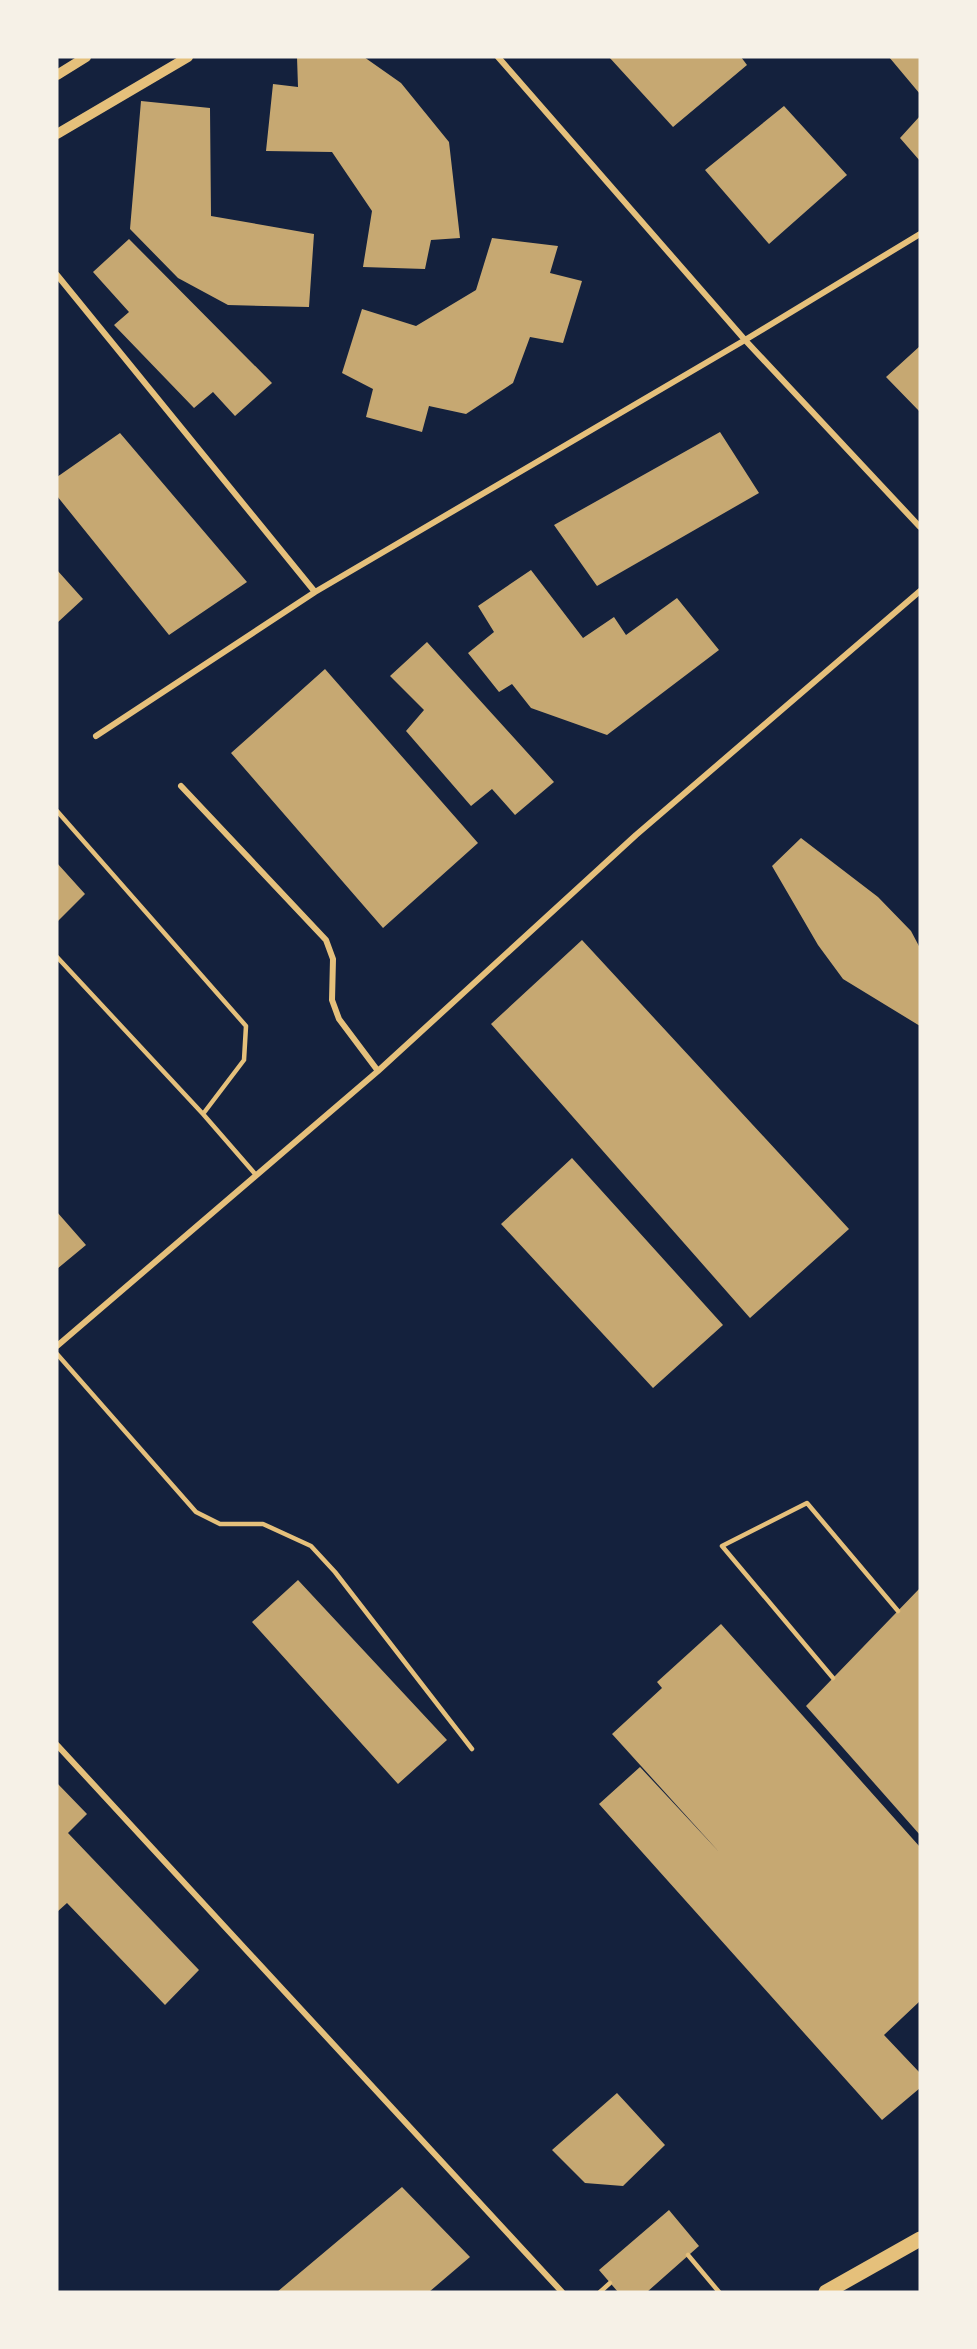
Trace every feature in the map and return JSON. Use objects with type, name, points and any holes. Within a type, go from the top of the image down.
[{"type":"main road","points":[[826,2292],[920,2239]]},
{"type":"street","points":[[57,75],[86,57]]},
{"type":"street","points":[[57,134],[188,57]]},
{"type":"street","points":[[498,57],[745,340],[920,527]]},
{"type":"street","points":[[96,736],[315,592],[745,340],[920,234]]},
{"type":"street","points":[[57,275],[315,592]]},
{"type":"street","points":[[57,1347],[378,1071],[636,835],[920,591]]},
{"type":"street","points":[[182,786],[326,940],[333,959],[332,1000],[339,1018],[378,1071]]},
{"type":"street","points":[[57,1745],[562,2292]]},
{"type":"lane","points":[[57,811],[246,1026],[244,1059],[203,1114]]},
{"type":"lane","points":[[57,957],[203,1114],[256,1175]]},
{"type":"lane","points":[[57,1354],[196,1512],[220,1524],[263,1524],[311,1546],[335,1572],[472,1749]]},
{"type":"lane","points":[[833,1678],[722,1546],[807,1503],[898,1611]]},
{"type":"lane","points":[[688,2255],[719,2292]]},
{"type":"lane","points":[[600,2292],[610,2283]]},
{"type":"building","points":[[297,57],[364,57],[401,83],[449,142],[460,238],[431,240],[425,269],[363,267],[372,211],[332,152],[266,151],[273,84],[298,87]]},
{"type":"building","points":[[609,57],[741,57],[747,65],[673,127]]},
{"type":"building","points":[[889,57],[920,57],[920,94]]},
{"type":"building","points":[[141,101],[210,108],[211,216],[314,234],[309,307],[228,305],[178,278],[130,229]]},
{"type":"building","points":[[784,106],[847,175],[769,244],[705,170]]},
{"type":"building","points":[[920,116],[920,161],[900,138]]},
{"type":"building","points":[[492,238],[558,246],[550,273],[582,281],[563,343],[530,337],[513,383],[466,414],[429,406],[422,432],[366,417],[373,389],[342,373],[362,309],[416,326],[476,290]]},
{"type":"building","points":[[129,239],[272,383],[235,416],[213,392],[194,408],[114,325],[129,312],[93,272]]},
{"type":"building","points":[[920,346],[920,412],[886,377]]},
{"type":"building","points":[[720,432],[759,493],[597,586],[554,525]]},
{"type":"building","points":[[120,433],[247,582],[169,635],[57,496],[57,477]]},
{"type":"building","points":[[57,570],[83,599],[57,623]]},
{"type":"building","points":[[531,570],[583,638],[614,617],[626,635],[677,598],[719,650],[607,735],[531,708],[512,684],[499,692],[468,653],[494,632],[478,606]]},
{"type":"building","points":[[427,642],[554,782],[515,815],[492,789],[471,806],[406,731],[424,710],[390,676]]},
{"type":"building","points":[[325,669],[478,843],[383,928],[231,753]]},
{"type":"building","points":[[801,838],[878,897],[911,931],[920,948],[920,1026],[843,979],[818,945],[772,866]]},
{"type":"building","points":[[57,863],[85,894],[57,922]]},
{"type":"building","points":[[582,940],[849,1229],[750,1318],[491,1024]]},
{"type":"building","points":[[572,1158],[723,1325],[653,1388],[501,1224]]},
{"type":"building","points":[[57,1212],[86,1245],[57,1269]]},
{"type":"building","points":[[298,1580],[447,1740],[398,1784],[252,1622]]},
{"type":"building","points":[[920,1588],[920,1835],[806,1706]]},
{"type":"building","points":[[721,1624],[920,1847],[920,2001],[884,2035],[920,2073],[920,2088],[882,2120],[599,1804],[640,1767],[720,1853],[612,1734],[662,1688],[657,1682]]},
{"type":"building","points":[[57,1783],[87,1814],[68,1833],[199,1970],[165,2005],[67,1903],[57,1912]]},
{"type":"building","points":[[617,2093],[665,2145],[623,2186],[585,2183],[552,2150]]},
{"type":"building","points":[[402,2187],[470,2257],[429,2292],[277,2292]]},
{"type":"building","points":[[669,2210],[699,2246],[647,2292],[618,2292],[599,2270]]}]
